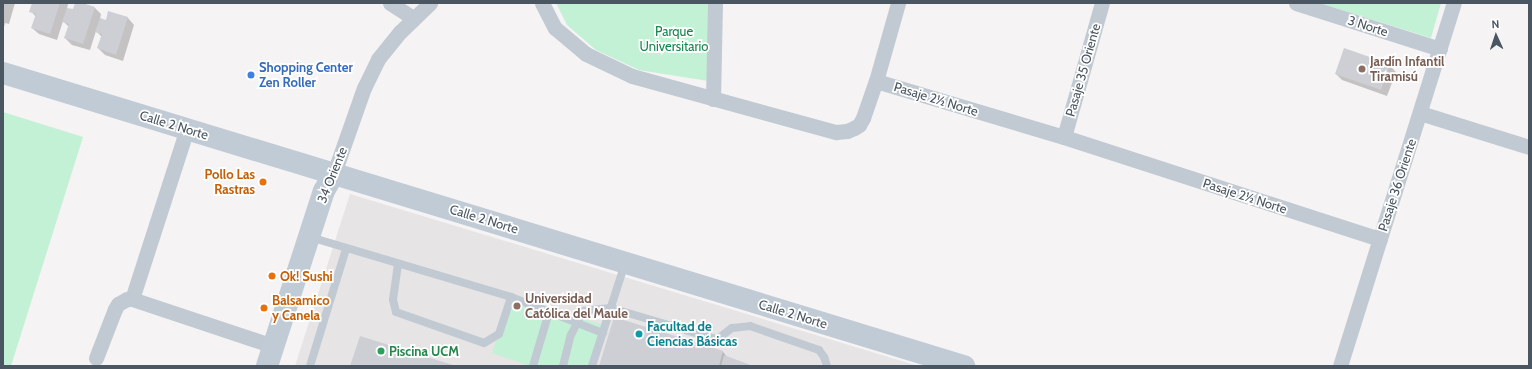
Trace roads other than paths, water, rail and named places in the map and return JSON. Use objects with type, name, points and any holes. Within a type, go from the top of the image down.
[{"type":"main road","name":"Calle 2 Norte","points":[[3,73],[964,366]]},
{"type":"main road","name":"34 Oriente","points":[[267,366],[324,191],[334,173]]},
{"type":"street","points":[[390,3],[413,18]]},
{"type":"street","name":"34 Oriente","points":[[334,173],[370,73],[387,46],[413,18],[430,3]]},
{"type":"street","name":"Pasaje 2½ Norte","points":[[542,3],[555,28],[586,54],[632,76],[713,99],[836,132],[847,132],[859,125],[876,81],[1064,137],[1380,239]]},
{"type":"street","points":[[713,99],[715,3]]},
{"type":"street","points":[[876,81],[898,3]]},
{"type":"street","name":"Pasaje 35 Oriente","points":[[1064,137],[1102,3]]},
{"type":"street","name":"3 Norte","points":[[1296,3],[1440,49]]},
{"type":"street","name":"Pasaje 36 Oriente","points":[[1340,366],[1454,3]]},
{"type":"street","points":[[1420,113],[1529,147]]},
{"type":"street","points":[[132,299],[187,129]]},
{"type":"street","points":[[96,358],[115,309],[123,301],[132,299],[274,346]]},
{"type":"lane","points":[[309,237],[511,297],[603,333]]},
{"type":"lane","points":[[310,366],[346,249]]},
{"type":"lane","points":[[592,366],[625,262]]},
{"type":"lane","points":[[398,264],[393,300],[396,312],[484,342],[499,334],[511,297]]},
{"type":"lane","points":[[562,366],[570,335],[583,311],[611,308],[712,338],[719,338],[732,328],[750,326],[819,350],[824,357],[827,366]]},
{"type":"lane","points":[[533,366],[549,312]]},
{"type":"place","name":"Jardín Infantil Tiramisú","points":[[1362,69]]},
{"type":"place","name":"Shopping Center Zen Roller","points":[[251,75]]},
{"type":"place","name":"Pollo Las Rastras","points":[[263,182]]},
{"type":"place","name":"Ok! Sushi","points":[[272,276]]},
{"type":"place","name":"Universidad Católica del Maule","points":[[517,306]]},
{"type":"place","name":"Balsamico y Canela","points":[[264,308]]},
{"type":"place","name":"Facultad de Ciencias Básicas","points":[[639,334]]},
{"type":"place","name":"Piscina UCM","points":[[381,351]]},
{"type":"park label","name":"Parque Universitario","points":[[674,40]]}]
